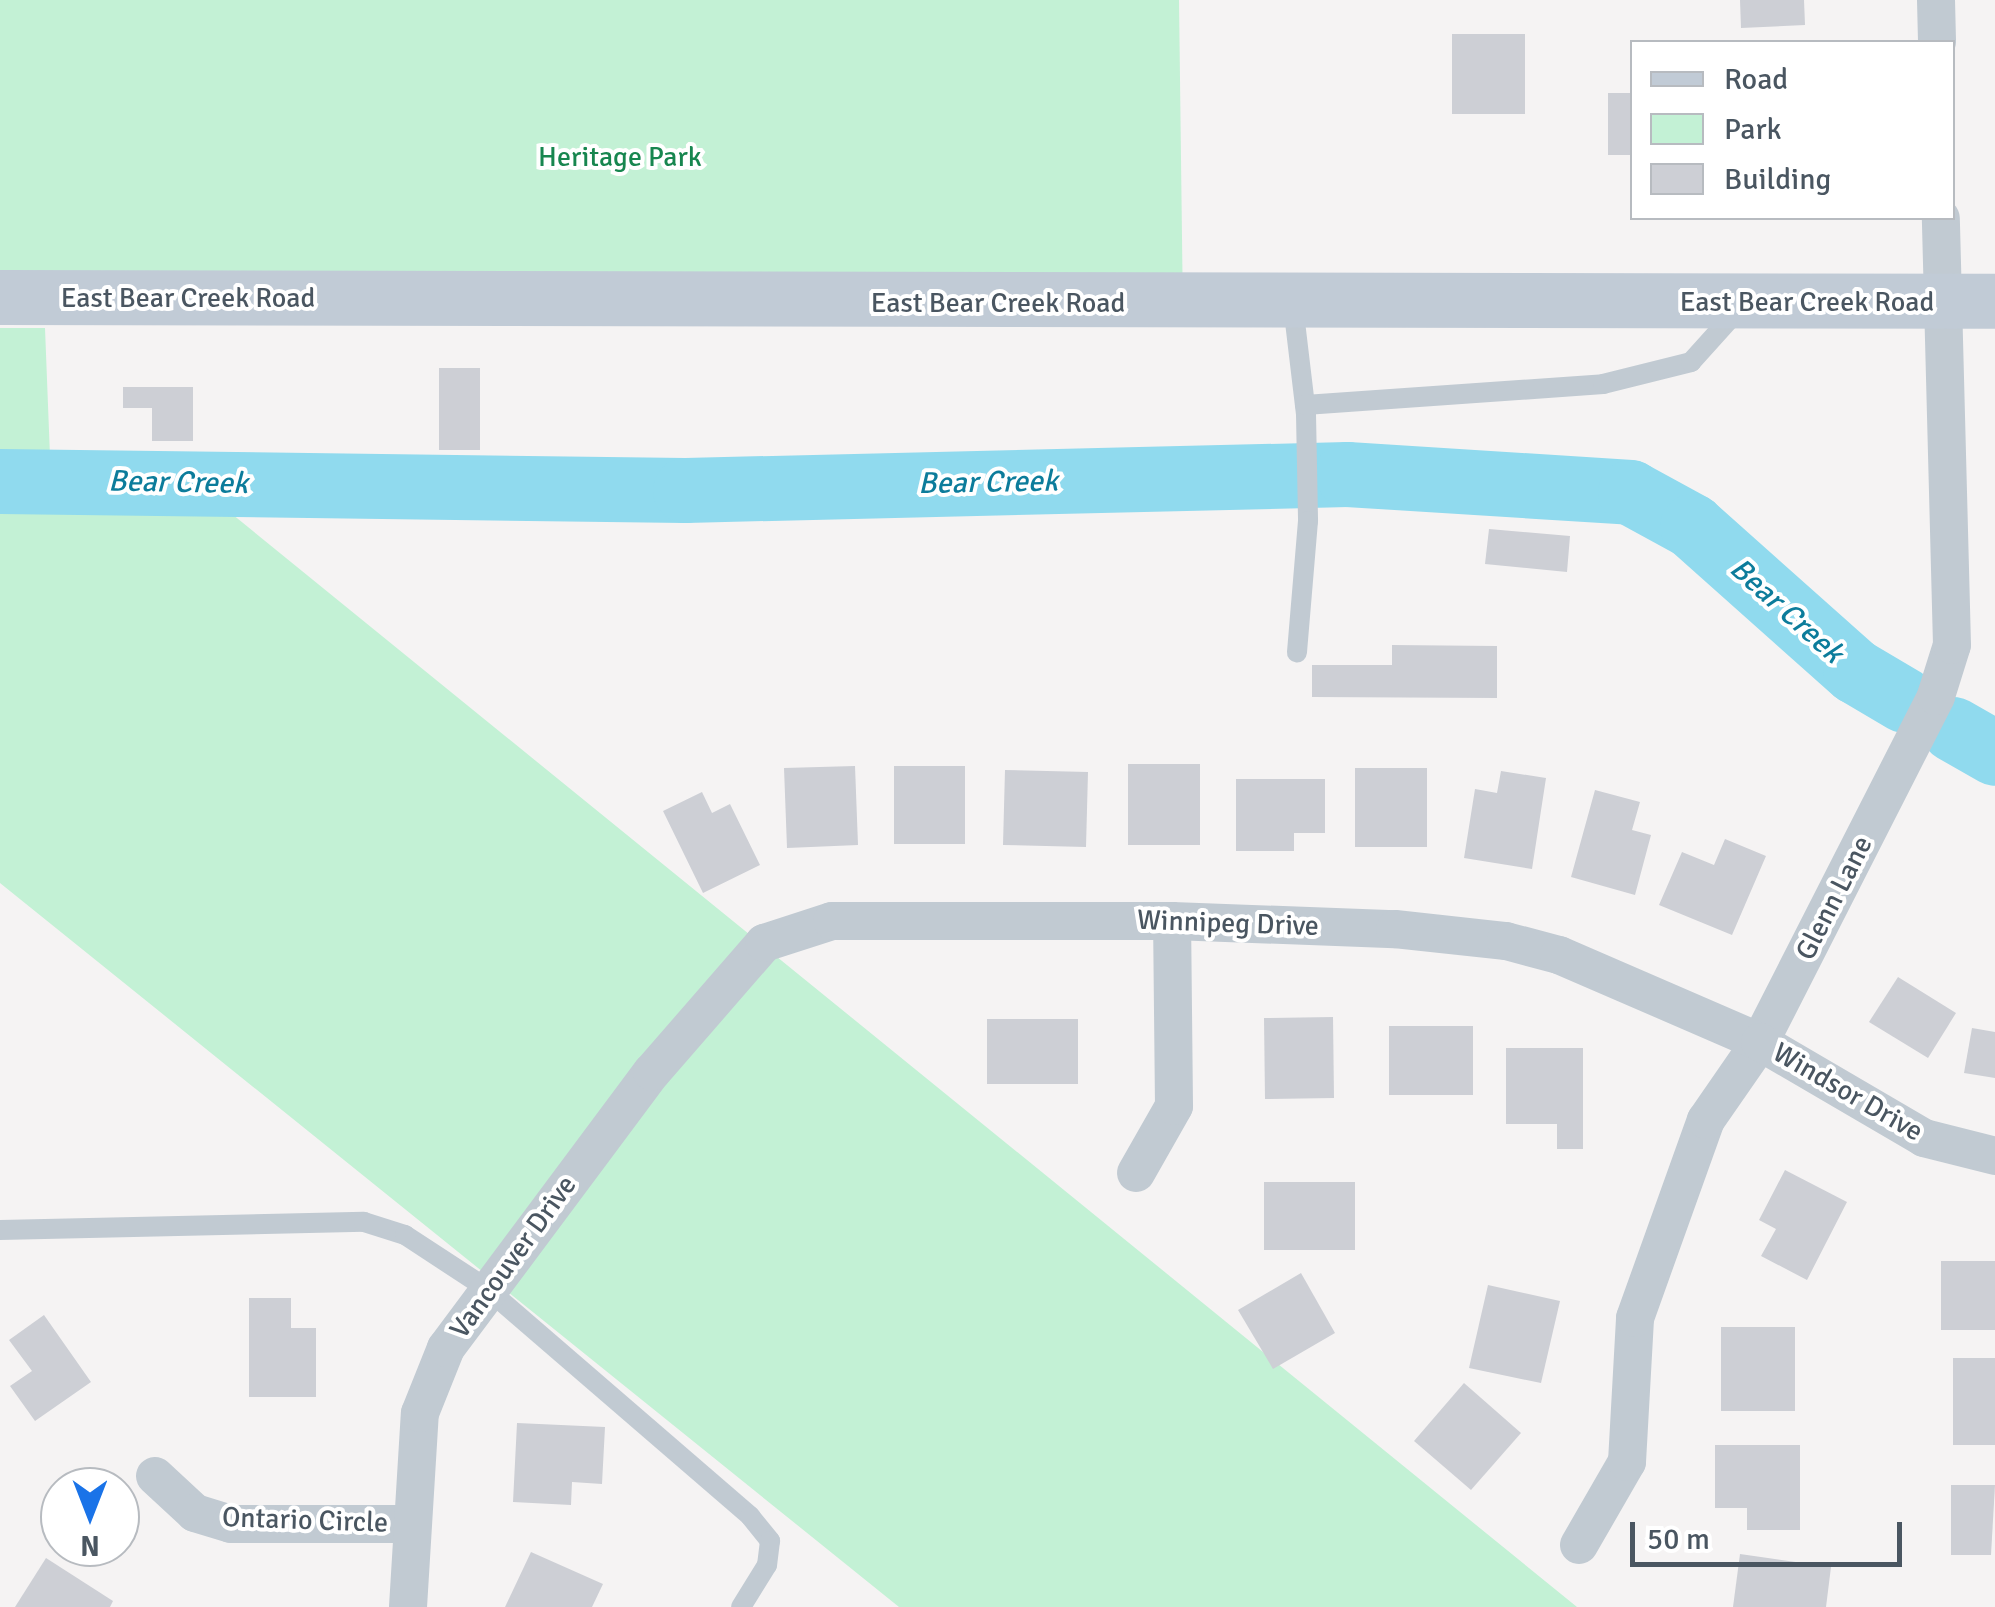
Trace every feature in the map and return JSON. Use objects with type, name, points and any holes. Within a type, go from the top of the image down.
[{"type":"main road","name":"East Bear Creek Road","points":[[0,297],[1293,304],[1969,301]]},
{"type":"street","points":[[1936,0],[1937,40]]},
{"type":"street","name":"Glenn Lane","points":[[1579,1545],[1627,1462],[1635,1318],[1706,1120],[1760,1042],[1936,696],[1952,644],[1969,301],[1942,220]]},
{"type":"street","name":"Winnipeg Drive","points":[[708,1007],[764,943],[832,921],[1172,922],[1396,929],[1506,942],[1560,955],[1760,1042]]},
{"type":"street","points":[[1136,1173],[1174,1106],[1172,922]]},
{"type":"street","name":"Vancouver Drive","points":[[408,1607],[410,1524],[420,1412],[446,1348],[486,1288],[708,1007]]},
{"type":"street","name":"Windsor Drive","points":[[1760,1042],[1924,1138],[1995,1156]]},
{"type":"street","name":"Ontario Circle","points":[[156,1476],[194,1513],[231,1524],[410,1524]]},
{"type":"lane","points":[[1305,405],[1603,384],[1691,362],[1745,303]]},
{"type":"lane","points":[[1293,304],[1305,405],[1308,521],[1297,653]]},
{"type":"lane","points":[[0,1230],[364,1222],[405,1235],[486,1288],[750,1516],[770,1540],[767,1566],[741,1607]]},
{"type":"green space","name":"Heritage Park","points":[[0,0],[1179,0],[1183,316],[0,312]]},
{"type":"green space","points":[[0,328],[45,328],[51,482],[216,501],[1577,1607],[899,1607],[0,883]]},
{"type":"building","points":[[1740,0],[1804,0],[1805,25],[1741,28]]},
{"type":"building","points":[[1452,34],[1525,34],[1525,114],[1452,114]]},
{"type":"building","points":[[1608,93],[1630,93],[1630,155],[1608,155]]},
{"type":"building","points":[[439,368],[480,368],[480,450],[439,450]]},
{"type":"building","points":[[123,387],[193,387],[193,441],[152,441],[152,408],[123,408]]},
{"type":"building","points":[[1489,529],[1570,536],[1567,572],[1485,564]]},
{"type":"building","points":[[1392,645],[1497,646],[1497,698],[1312,697],[1312,665],[1392,665]]},
{"type":"building","points":[[1128,764],[1200,764],[1200,845],[1128,845]]},
{"type":"building","points":[[855,766],[858,845],[787,848],[784,768]]},
{"type":"building","points":[[894,766],[965,766],[965,844],[894,844]]},
{"type":"building","points":[[1355,768],[1427,768],[1427,847],[1355,847]]},
{"type":"building","points":[[1005,770],[1088,772],[1086,847],[1003,845]]},
{"type":"building","points":[[1501,771],[1546,778],[1532,869],[1464,858],[1475,789],[1497,793]]},
{"type":"building","points":[[1236,779],[1325,779],[1325,833],[1294,833],[1294,851],[1236,851]]},
{"type":"building","points":[[1595,790],[1640,802],[1632,830],[1651,835],[1635,895],[1571,877]]},
{"type":"building","points":[[702,792],[712,813],[730,804],[760,865],[703,893],[663,811]]},
{"type":"building","points":[[1725,839],[1766,856],[1732,935],[1659,905],[1682,852],[1714,865]]},
{"type":"building","points":[[1898,977],[1956,1013],[1928,1058],[1869,1022]]},
{"type":"building","points":[[1333,1017],[1334,1098],[1265,1099],[1264,1018]]},
{"type":"building","points":[[987,1019],[1078,1019],[1078,1084],[987,1084]]},
{"type":"building","points":[[1389,1026],[1473,1026],[1473,1095],[1389,1095]]},
{"type":"building","points":[[1972,1028],[1995,1032],[1995,1078],[1964,1073]]},
{"type":"building","points":[[1506,1048],[1583,1048],[1583,1149],[1557,1149],[1557,1124],[1506,1124]]},
{"type":"building","points":[[1785,1170],[1847,1202],[1807,1280],[1761,1256],[1776,1229],[1759,1220]]},
{"type":"building","points":[[1264,1182],[1355,1182],[1355,1250],[1264,1250]]},
{"type":"building","points":[[1941,1261],[1995,1261],[1995,1330],[1941,1330]]},
{"type":"building","points":[[1301,1273],[1335,1333],[1273,1369],[1238,1310]]},
{"type":"building","points":[[1488,1285],[1560,1301],[1541,1383],[1469,1368]]},
{"type":"building","points":[[249,1298],[291,1298],[291,1328],[316,1328],[316,1397],[249,1397]]},
{"type":"building","points":[[44,1315],[91,1382],[35,1421],[10,1386],[32,1371],[9,1340]]},
{"type":"building","points":[[1721,1327],[1795,1327],[1795,1411],[1721,1411]]},
{"type":"building","points":[[1953,1358],[1995,1358],[1995,1445],[1953,1445]]},
{"type":"building","points":[[1464,1383],[1521,1433],[1471,1490],[1414,1441]]},
{"type":"building","points":[[517,1423],[605,1427],[602,1484],[572,1482],[571,1505],[513,1502]]},
{"type":"building","points":[[1715,1445],[1800,1445],[1800,1530],[1747,1530],[1747,1508],[1715,1508]]},
{"type":"building","points":[[1951,1485],[1995,1485],[1991,1555],[1951,1555]]},
{"type":"building","points":[[531,1552],[603,1584],[592,1607],[505,1607]]},
{"type":"building","points":[[1740,1554],[1831,1567],[1826,1607],[1733,1607]]},
{"type":"building","points":[[40,1567],[60,1567],[113,1601],[110,1607],[15,1607]]},
{"type":"waterway","name":"Bear Creek","points":[[0,481],[685,490],[1347,474],[1630,492],[1692,526],[1855,671],[1904,700]]},
{"type":"waterway","name":"Bear Creek","points":[[1953,729],[1995,753]]}]
